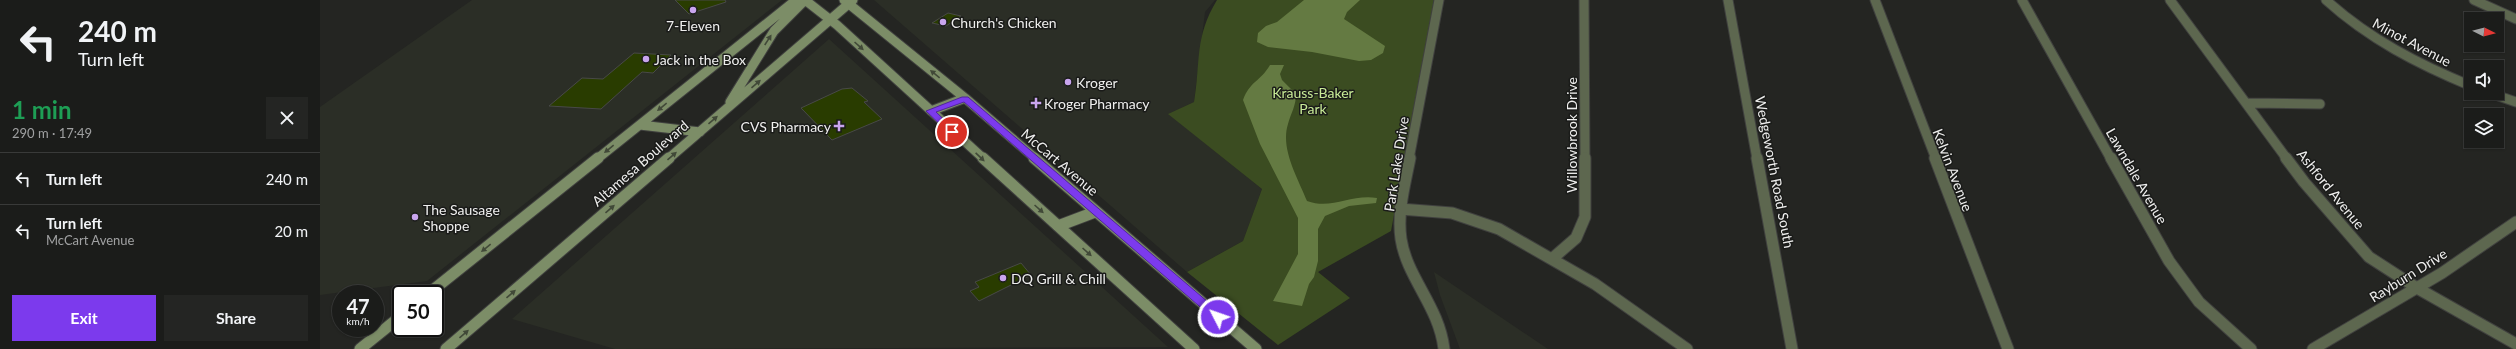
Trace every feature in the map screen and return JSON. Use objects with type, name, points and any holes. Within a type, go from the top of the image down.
[{"type":"main road","name":"Altamesa Boulevard","points":[[439,285],[796,0]]},
{"type":"main road","points":[[726,109],[774,31],[805,0],[830,20],[1194,349]]},
{"type":"main road","name":"Altamesa Boulevard","points":[[446,349],[830,20],[846,1]]},
{"type":"main road","name":"McCart Avenue","points":[[846,1],[965,98],[1256,349]]},
{"type":"main road","points":[[930,111],[965,98]]},
{"type":"main road","points":[[640,125],[700,132]]},
{"type":"main road","points":[[1058,226],[1096,212]]},
{"type":"main road","points":[[360,349],[392,323]]},
{"type":"street","name":"Park Lake Drive","points":[[1439,0],[1400,209],[1401,240],[1438,321],[1444,349]]},
{"type":"street","name":"Willowbrook Drive","points":[[1553,258],[1576,238],[1585,217],[1584,0]]},
{"type":"street","name":"Wedgeworth Road South","points":[[1728,0],[1792,349]]},
{"type":"street","name":"Kelvin Avenue","points":[[1875,0],[2008,349]]},
{"type":"street","name":"Lawndale Avenue","points":[[2022,0],[2169,260],[2199,302],[2251,349]]},
{"type":"street","name":"Ashford Avenue","points":[[2170,0],[2248,103],[2304,182],[2369,257],[2417,288],[2516,344]]},
{"type":"street","name":"Minot Avenue","points":[[2326,0],[2354,25],[2380,43],[2426,67],[2464,83]]},
{"type":"street","points":[[2474,0],[2516,19]]},
{"type":"street","points":[[2504,98],[2516,102]]},
{"type":"street","points":[[2248,103],[2320,104]]},
{"type":"street","points":[[1400,209],[1432,210],[1467,216],[1499,228],[1553,258],[1595,284],[1687,349]]},
{"type":"street","name":"Rayburn Drive","points":[[2313,349],[2417,288],[2489,243],[2516,222]]},
{"type":"shaded area","points":[[472,0],[782,0],[427,281],[384,287],[384,285],[332,285],[332,293],[320,295],[320,107]]},
{"type":"shaded area","points":[[874,0],[1215,0],[1205,12],[1194,102],[1169,114],[1262,189],[1243,241],[1187,272]]},
{"type":"shaded area","points":[[1304,0],[1360,0],[1347,12],[1344,19],[1385,46],[1383,53],[1371,60],[1359,61],[1312,52],[1268,47],[1257,42],[1258,33],[1266,26],[1277,22]]},
{"type":"shaded area","points":[[829,39],[1168,347],[615,349],[512,319]]},
{"type":"shaded area","points":[[1270,65],[1284,65],[1280,74],[1282,80],[1296,94],[1288,124],[1286,143],[1291,163],[1307,201],[1325,204],[1358,198],[1377,198],[1376,203],[1349,206],[1325,216],[1318,229],[1318,261],[1314,277],[1309,284],[1302,306],[1273,301],[1298,254],[1298,218],[1260,144],[1243,100],[1252,85],[1263,75]]},
{"type":"shaded area","points":[[1434,272],[1548,349],[1460,349],[1440,295]]},
{"type":"green space","name":"Krauss-Baker Park","points":[[1217,0],[1434,0],[1391,231],[1318,272],[1350,298],[1278,345],[1187,272],[1243,241],[1262,189],[1168,114],[1194,102],[1201,38]]},
{"type":"building","name":"7-Eleven","points":[[675,0],[725,0],[726,2],[689,14]]},
{"type":"building","name":"Church's Chicken","points":[[948,13],[961,16],[946,26],[932,23]]},
{"type":"building","points":[[634,53],[671,55],[653,73],[642,72],[601,109],[549,106],[582,78],[603,79]]},
{"type":"building","name":"CVS Pharmacy","points":[[852,88],[868,101],[864,102],[882,119],[832,140],[801,108],[842,89]]},
{"type":"building","name":"DQ Grill & Chill","points":[[1021,263],[1031,275],[979,301],[970,291],[979,287],[975,282]]},
{"type":"place","name":"7-Eleven","points":[[693,10]]},
{"type":"place","name":"Church's Chicken","points":[[943,22]]},
{"type":"place","name":"Jack in the Box","points":[[646,59]]},
{"type":"place","name":"Kroger","points":[[1068,82]]},
{"type":"place","name":"Kroger Pharmacy","points":[[1036,103]]},
{"type":"place","name":"CVS Pharmacy","points":[[839,126]]},
{"type":"place","name":"The Sausage Shoppe","points":[[415,217]]},
{"type":"place","name":"DQ Grill & Chill","points":[[1003,278]]},
{"type":"route","points":[[952,132],[930,111],[965,98],[1001,131],[1218,317]]}]
